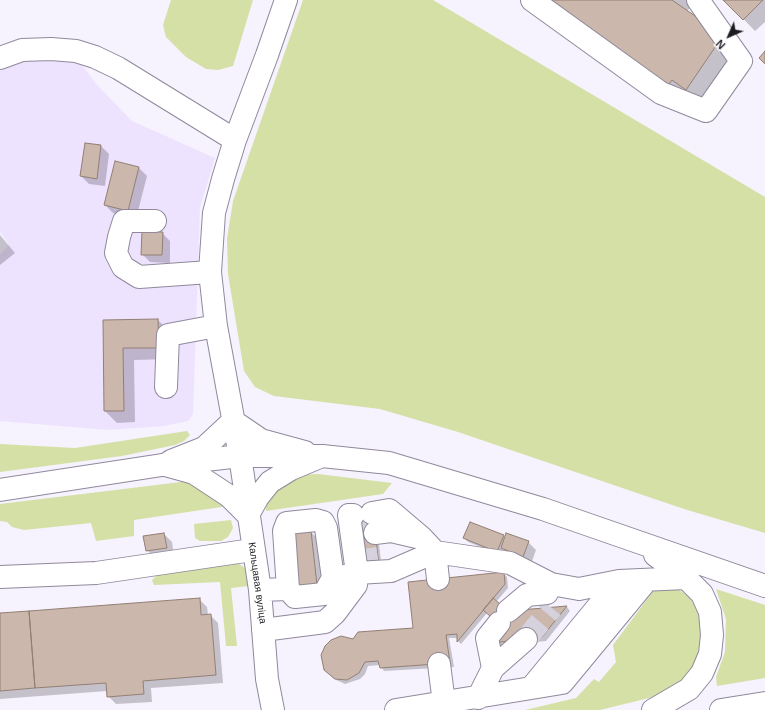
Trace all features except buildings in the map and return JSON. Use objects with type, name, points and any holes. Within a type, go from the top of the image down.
[{"type":"main road","name":"Кальцавая вуліца","points":[[273,710],[267,679],[260,590],[252,550],[240,456],[216,326],[210,272],[214,213],[235,140],[286,0]]},
{"type":"main road","points":[[532,0],[661,93],[706,111],[741,61],[698,0]]},
{"type":"main road","points":[[0,58],[22,50],[51,49],[76,51],[95,57],[118,68],[235,140]]},
{"type":"main road","points":[[155,221],[124,221],[116,253],[123,267],[139,277],[210,272]]},
{"type":"main road","points":[[166,387],[168,335],[216,326]]},
{"type":"main road","points":[[162,465],[204,448],[233,421],[262,440],[322,456]]},
{"type":"main road","points":[[0,490],[162,465],[240,456],[322,456],[389,463],[543,509],[765,586]]},
{"type":"main road","points":[[162,465],[194,473],[229,496],[248,515],[258,497],[270,482],[291,469],[322,456]]},
{"type":"main road","points":[[333,578],[326,528],[323,522],[316,520],[287,523],[284,531],[288,588],[295,597],[324,594],[333,578],[361,539],[389,510],[429,545],[438,579]]},
{"type":"main road","points":[[361,539],[391,571],[429,545]]},
{"type":"main road","points":[[361,539],[429,545],[510,563],[550,595]]},
{"type":"main road","points":[[263,630],[326,622],[335,613],[356,585],[361,539]]},
{"type":"main road","points":[[634,541],[686,578],[702,594],[710,612],[712,635],[710,654],[702,673],[689,689],[653,710]]},
{"type":"main road","points":[[0,577],[96,573],[252,550]]},
{"type":"main road","points":[[493,668],[487,638],[503,617],[527,595],[550,595],[619,581],[686,578]]},
{"type":"main road","points":[[396,710],[478,698],[562,683],[647,580]]},
{"type":"main road","points":[[531,688],[619,581]]},
{"type":"main road","points":[[260,590],[288,588]]},
{"type":"main road","points":[[478,698],[493,668],[526,639]]},
{"type":"main road","points":[[440,664],[444,703]]},
{"type":"main road","points":[[721,710],[765,703]]},
{"type":"shaded area","points":[[32,55],[71,58],[82,65],[97,85],[132,121],[215,158],[200,208],[193,414],[188,421],[164,426],[108,430],[0,421],[0,254],[9,245],[0,232],[0,63]]},
{"type":"green space","points":[[171,0],[253,0],[233,66],[218,70],[206,69],[186,57],[166,37],[163,25]]},
{"type":"green space","points":[[303,0],[433,0],[765,197],[765,533],[684,509],[458,432],[380,409],[274,396],[255,387],[244,371],[228,274],[227,239],[233,201]]},
{"type":"green space","points":[[187,431],[190,435],[184,441],[175,445],[122,456],[0,472],[0,444],[75,448]]},
{"type":"green space","points":[[318,474],[392,483],[383,494],[266,511],[266,499],[296,475]]},
{"type":"green space","points":[[190,482],[228,506],[134,520],[134,536],[96,541],[91,523],[24,530],[12,527],[7,522],[0,521],[0,504]]},
{"type":"green space","points":[[231,520],[233,528],[228,537],[221,541],[200,541],[195,538],[194,524]]},
{"type":"green space","points":[[234,563],[245,568],[249,586],[231,588],[237,646],[226,646],[220,582],[154,585],[152,580],[157,575]]},
{"type":"green space","points":[[657,586],[677,588],[689,597],[697,609],[702,623],[698,655],[691,671],[677,686],[657,696],[600,710],[525,710],[576,698],[594,679],[599,682],[616,662],[613,645]]},
{"type":"green space","points":[[716,589],[765,605],[765,678],[717,686],[716,677],[725,652],[726,619]]},
{"type":"tunnel","points":[[354,525],[374,523]]},
{"type":"tunnel","points":[[358,561],[378,558]]},
{"type":"tunnel","points":[[526,639],[552,608]]}]
